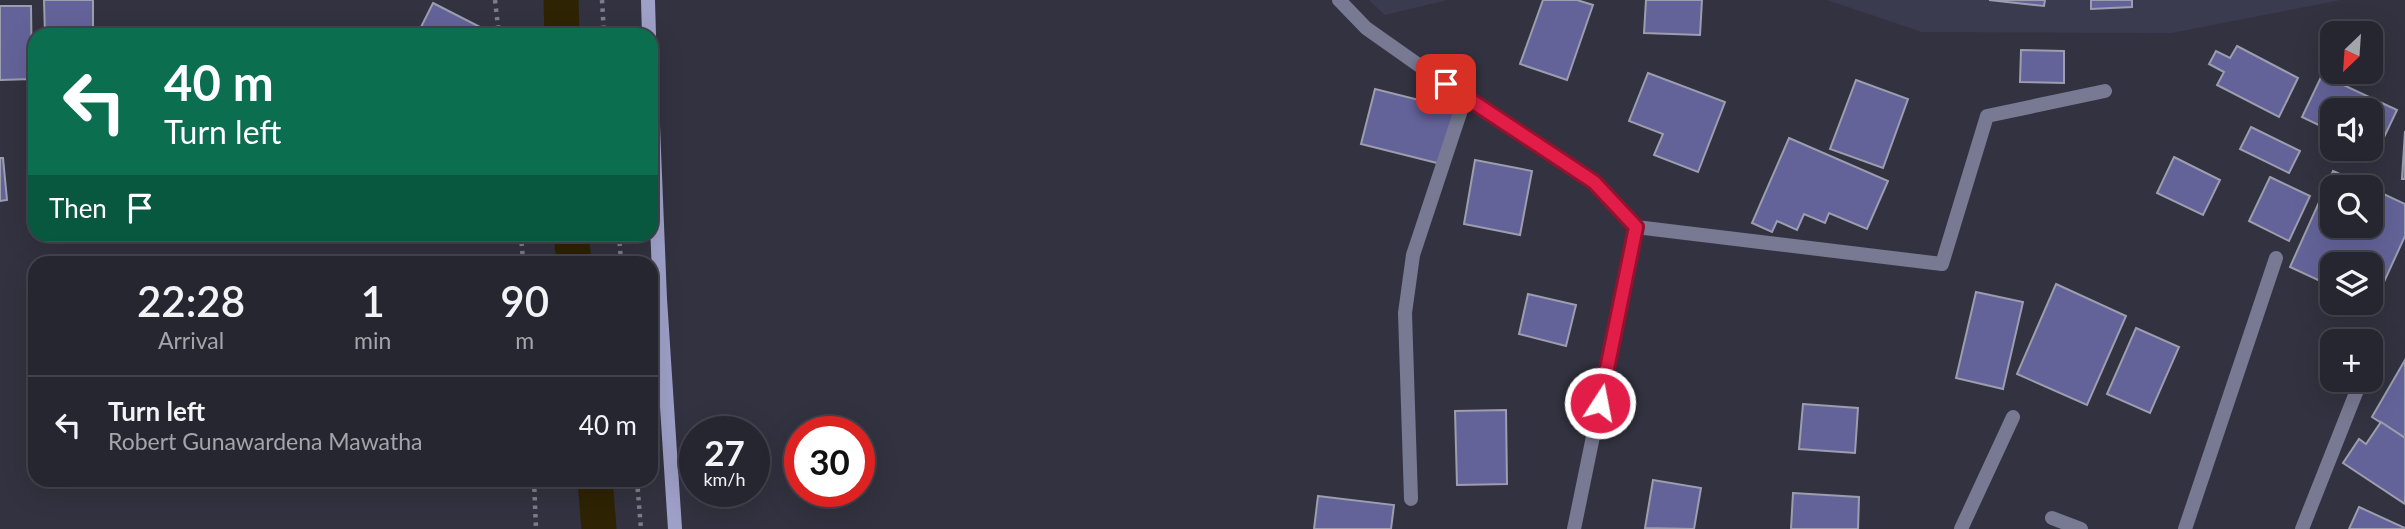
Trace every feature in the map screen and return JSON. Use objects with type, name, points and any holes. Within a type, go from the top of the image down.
[{"type":"main road","points":[[648,0],[649,28]]},
{"type":"main road","points":[[658,242],[675,529]]},
{"type":"street","points":[[1339,0],[1366,28],[1465,98],[1594,182],[1636,227],[1942,264],[1987,116],[2105,91]]},
{"type":"street","points":[[1411,499],[1405,313],[1413,255],[1465,98]]},
{"type":"street","points":[[1574,529],[1636,227]]},
{"type":"street","points":[[2185,529],[2276,258]]},
{"type":"street","points":[[2302,529],[2356,392]]},
{"type":"street","points":[[1961,529],[2013,417]]},
{"type":"street","points":[[2052,518],[2081,529]]},
{"type":"path","points":[[495,0],[498,28]]},
{"type":"path","points":[[602,0],[604,28]]},
{"type":"path","points":[[534,487],[536,529]]},
{"type":"path","points":[[638,487],[641,529]]},
{"type":"shaded area","points":[[1369,0],[1447,0],[1385,15]]},
{"type":"shaded area","points":[[1827,0],[2341,0],[2172,33],[1922,32]]},
{"type":"building","points":[[44,0],[93,0],[93,28],[45,28]]},
{"type":"building","points":[[1543,0],[1577,0],[1593,5],[1567,80],[1520,64]]},
{"type":"building","points":[[1646,0],[1702,0],[1700,35],[1644,33]]},
{"type":"building","points":[[1989,0],[2045,0],[2044,6]]},
{"type":"building","points":[[2091,0],[2132,0],[2132,7],[2091,9]]},
{"type":"building","points":[[433,3],[482,28],[420,28]]},
{"type":"building","points":[[0,6],[31,6],[28,79],[0,80]]},
{"type":"building","points":[[2237,46],[2298,78],[2279,117],[2217,85],[2224,72],[2209,64],[2216,51],[2230,58]]},
{"type":"building","points":[[2021,50],[2064,51],[2064,83],[2020,82]]},
{"type":"building","points":[[1648,73],[1725,102],[1698,172],[1654,155],[1663,134],[1629,121]]},
{"type":"building","points":[[2320,79],[2320,84],[2341,84],[2371,98],[2320,98],[2320,126],[2302,117]]},
{"type":"building","points":[[1856,80],[1908,99],[1883,168],[1830,149]]},
{"type":"building","points":[[1375,89],[1455,109],[1441,164],[1361,144]]},
{"type":"building","points":[[2383,103],[2397,110],[2383,139]]},
{"type":"building","points":[[2251,127],[2300,151],[2289,173],[2240,149]]},
{"type":"building","points":[[2405,131],[2405,179],[2402,179]]},
{"type":"building","points":[[1789,138],[1888,181],[1867,229],[1829,213],[1825,223],[1804,214],[1797,230],[1777,221],[1772,232],[1752,223]]},
{"type":"building","points":[[2174,157],[2220,180],[2203,215],[2157,193]]},
{"type":"building","points":[[0,158],[3,158],[7,200],[0,201]]},
{"type":"building","points":[[1475,160],[1532,171],[1520,235],[1464,224]]},
{"type":"building","points":[[2270,177],[2310,196],[2289,241],[2249,221]]},
{"type":"building","points":[[2383,194],[2405,204],[2405,236],[2383,284],[2383,252],[2320,252],[2320,281],[2290,267],[2320,200],[2320,238],[2383,238]]},
{"type":"building","points":[[2056,284],[2126,316],[2087,405],[2017,374]]},
{"type":"building","points":[[1976,292],[2023,302],[2003,389],[1956,378]]},
{"type":"building","points":[[1528,294],[1576,305],[1566,346],[1519,334]]},
{"type":"building","points":[[2136,328],[2179,347],[2150,413],[2107,394]]},
{"type":"building","points":[[2405,360],[2405,438],[2372,417]]},
{"type":"building","points":[[1803,404],[1858,408],[1855,453],[1799,449]]},
{"type":"building","points":[[1506,410],[1507,484],[1457,485],[1455,411]]},
{"type":"building","points":[[2381,422],[2405,438],[2405,504],[2343,463],[2359,439],[2366,444]]},
{"type":"building","points":[[1653,480],[1701,488],[1694,529],[1645,528]]},
{"type":"building","points":[[1793,493],[1859,497],[1858,529],[1791,529]]},
{"type":"building","points":[[1318,496],[1394,505],[1391,529],[1314,529]]},
{"type":"building","points":[[2359,507],[2405,528],[2405,529],[2349,529]]},
{"type":"waterway","points":[[561,0],[562,28]]},
{"type":"waterway","points":[[572,242],[573,256]]},
{"type":"waterway","points":[[596,487],[599,529]]},
{"type":"route","points":[[1446,84],[1594,182],[1636,227],[1600,403]]}]
